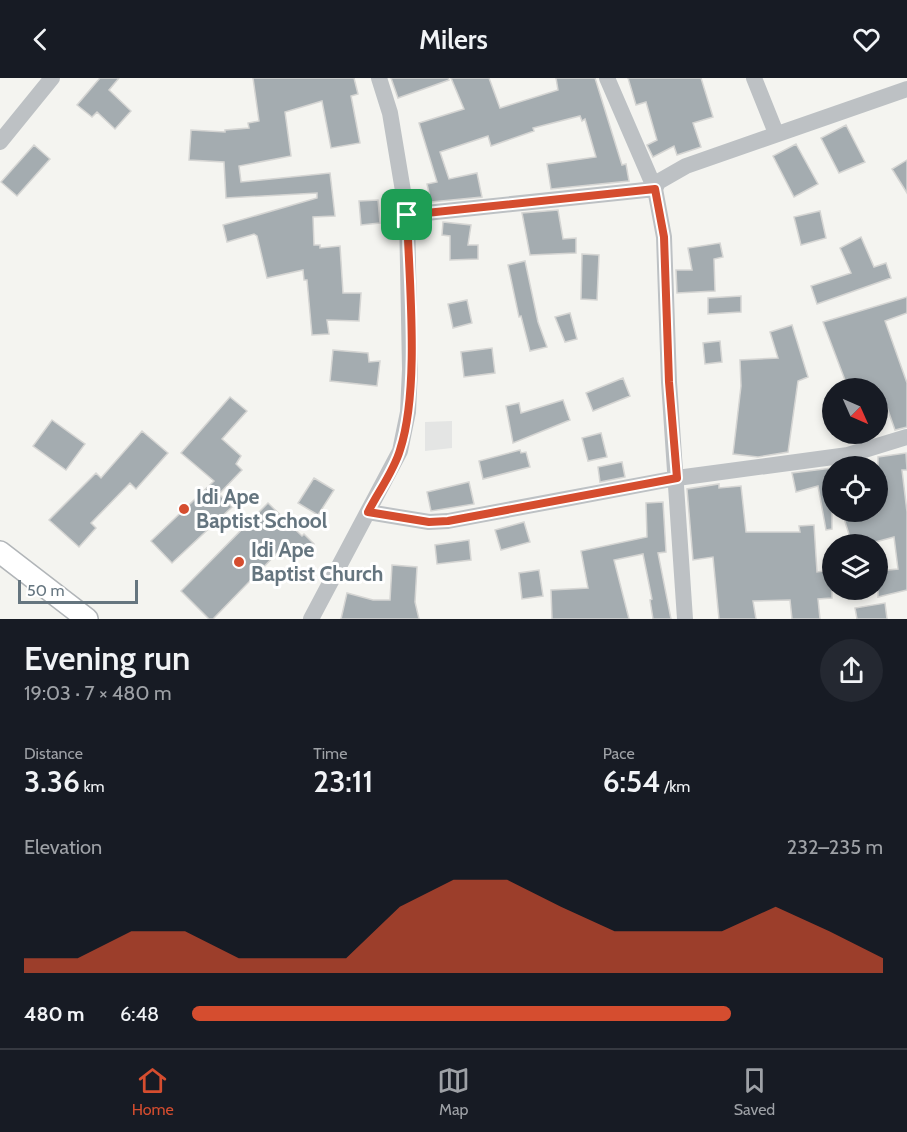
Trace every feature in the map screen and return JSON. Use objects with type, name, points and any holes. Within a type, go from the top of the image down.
[{"type":"main road","points":[[0,552],[87,619]]},
{"type":"street","points":[[0,142],[52,78]]},
{"type":"street","points":[[311,619],[400,451],[408,412],[410,358],[407,215],[390,113],[379,78]]},
{"type":"street","points":[[607,78],[655,189],[664,237],[669,382],[685,619]]},
{"type":"street","points":[[754,78],[776,133]]},
{"type":"street","points":[[655,189],[658,182],[676,171],[776,133],[907,89]]},
{"type":"street","points":[[407,215],[655,189]]},
{"type":"street","points":[[368,512],[429,522],[448,521],[677,478],[848,455],[907,437]]},
{"type":"shaded area","points":[[452,421],[452,448],[425,451],[425,422]]},
{"type":"building","points":[[100,78],[119,78],[109,90],[131,111],[115,129],[97,112],[92,117],[77,105]]},
{"type":"building","points":[[253,78],[354,78],[358,94],[351,96],[360,143],[331,148],[322,101],[285,112],[291,156],[239,166],[241,182],[330,173],[335,216],[313,217],[314,245],[320,245],[320,248],[340,246],[343,293],[361,293],[359,321],[327,320],[329,334],[312,335],[307,280],[304,280],[303,270],[267,278],[257,236],[254,234],[227,242],[223,225],[317,198],[317,193],[226,198],[224,162],[189,160],[191,130],[225,132],[225,130],[249,128],[248,123],[259,121]]},
{"type":"building","points":[[391,78],[448,78],[449,80],[398,98]]},
{"type":"building","points":[[451,78],[489,78],[500,108],[558,90],[556,78],[595,78],[622,165],[626,164],[629,181],[551,189],[547,164],[596,157],[585,119],[582,121],[580,116],[533,128],[534,131],[491,146],[488,136],[440,152],[449,179],[477,173],[482,197],[431,202],[427,184],[437,182],[419,123],[464,109]]},
{"type":"building","points":[[628,78],[701,78],[713,117],[693,123],[701,147],[677,155],[674,146],[653,157],[647,145],[657,140],[646,102],[636,105]]},
{"type":"building","points":[[846,125],[865,162],[839,173],[821,138]]},
{"type":"building","points":[[796,144],[818,184],[794,197],[773,156]]},
{"type":"building","points":[[34,145],[50,159],[17,196],[1,182]]},
{"type":"building","points":[[907,160],[907,193],[892,169]]},
{"type":"building","points":[[378,200],[380,223],[361,225],[359,201]]},
{"type":"building","points":[[558,210],[563,239],[576,238],[576,253],[530,255],[522,213]]},
{"type":"building","points":[[820,211],[826,238],[801,245],[794,217]]},
{"type":"building","points":[[443,222],[471,225],[468,245],[478,245],[478,259],[450,260],[450,236],[442,235]]},
{"type":"building","points":[[861,237],[874,267],[886,263],[891,278],[817,304],[811,286],[851,273],[840,248]]},
{"type":"building","points":[[720,243],[723,257],[714,259],[715,291],[677,293],[676,270],[692,270],[688,248]]},
{"type":"building","points":[[582,254],[599,255],[597,300],[581,299]]},
{"type":"building","points":[[525,261],[538,322],[547,347],[530,351],[521,316],[519,317],[508,265]]},
{"type":"building","points":[[741,296],[741,312],[708,314],[708,298]]},
{"type":"building","points":[[907,297],[907,313],[885,321],[907,383],[907,427],[895,430],[888,410],[888,378],[844,378],[823,322]]},
{"type":"building","points":[[467,300],[472,323],[453,328],[448,304]]},
{"type":"building","points":[[570,313],[577,339],[565,342],[555,317]]},
{"type":"building","points":[[792,325],[808,377],[798,381],[788,452],[758,457],[733,454],[741,386],[740,360],[778,358],[770,332]]},
{"type":"building","points":[[720,341],[722,362],[705,364],[703,343]]},
{"type":"building","points":[[492,348],[495,373],[464,377],[461,352]]},
{"type":"building","points":[[333,350],[368,353],[369,362],[380,361],[377,386],[330,381]]},
{"type":"building","points":[[623,378],[630,396],[593,411],[586,393]]},
{"type":"building","points":[[230,397],[247,411],[222,439],[241,456],[236,464],[242,470],[219,494],[232,507],[172,563],[151,541],[214,481],[181,453]]},
{"type":"building","points":[[563,400],[570,420],[513,443],[506,406],[519,403],[521,413]]},
{"type":"building","points":[[52,420],[85,444],[66,470],[33,446]]},
{"type":"building","points":[[142,431],[168,453],[136,489],[130,483],[91,523],[96,528],[79,547],[49,520],[96,473],[101,478]]},
{"type":"building","points":[[601,433],[607,457],[588,461],[582,438]]},
{"type":"building","points":[[520,450],[521,453],[526,452],[530,467],[483,479],[479,461]]},
{"type":"building","points":[[906,453],[907,470],[902,470],[907,512],[907,590],[888,595],[888,570],[898,569],[894,537],[888,539],[888,534],[849,534],[845,522],[888,522],[888,456],[885,456]]},
{"type":"building","points":[[622,462],[625,477],[600,482],[598,467]]},
{"type":"building","points":[[822,469],[822,508],[818,486],[796,492],[792,473]]},
{"type":"building","points":[[314,478],[334,490],[318,515],[298,503]]},
{"type":"building","points":[[469,482],[474,504],[431,511],[427,492]]},
{"type":"building","points":[[719,484],[719,488],[741,486],[746,532],[800,532],[799,526],[814,525],[817,572],[822,571],[822,599],[818,599],[820,619],[792,619],[790,600],[753,601],[756,619],[719,619],[713,557],[693,560],[687,489]]},
{"type":"building","points":[[663,502],[666,552],[658,553],[671,619],[653,619],[650,600],[652,599],[643,554],[614,560],[629,619],[552,619],[551,590],[588,588],[581,551],[647,537],[646,503]]},
{"type":"building","name":"Idi Ape Baptist Church","points":[[268,503],[302,536],[304,534],[314,544],[296,560],[283,547],[213,619],[209,619],[181,591]]},
{"type":"building","points":[[524,522],[530,542],[501,550],[495,530]]},
{"type":"building","points":[[825,522],[832,522],[832,529],[826,530]]},
{"type":"building","points":[[469,540],[471,560],[437,564],[435,545]]},
{"type":"building","points":[[392,565],[417,567],[415,602],[419,619],[341,619],[347,593],[373,600],[390,600]]},
{"type":"building","points":[[539,570],[543,596],[522,599],[519,573]]},
{"type":"building","points":[[885,603],[887,619],[857,619],[855,608]]},
{"type":"place","name":"Idi Ape Baptist School","points":[[184,509]]},
{"type":"place","name":"Idi Ape Baptist Church","points":[[239,562]]},
{"type":"route","points":[[655,189],[664,237],[669,382],[677,478],[448,521],[429,522],[368,512],[400,451],[408,412],[410,369],[407,215],[655,189]]}]
